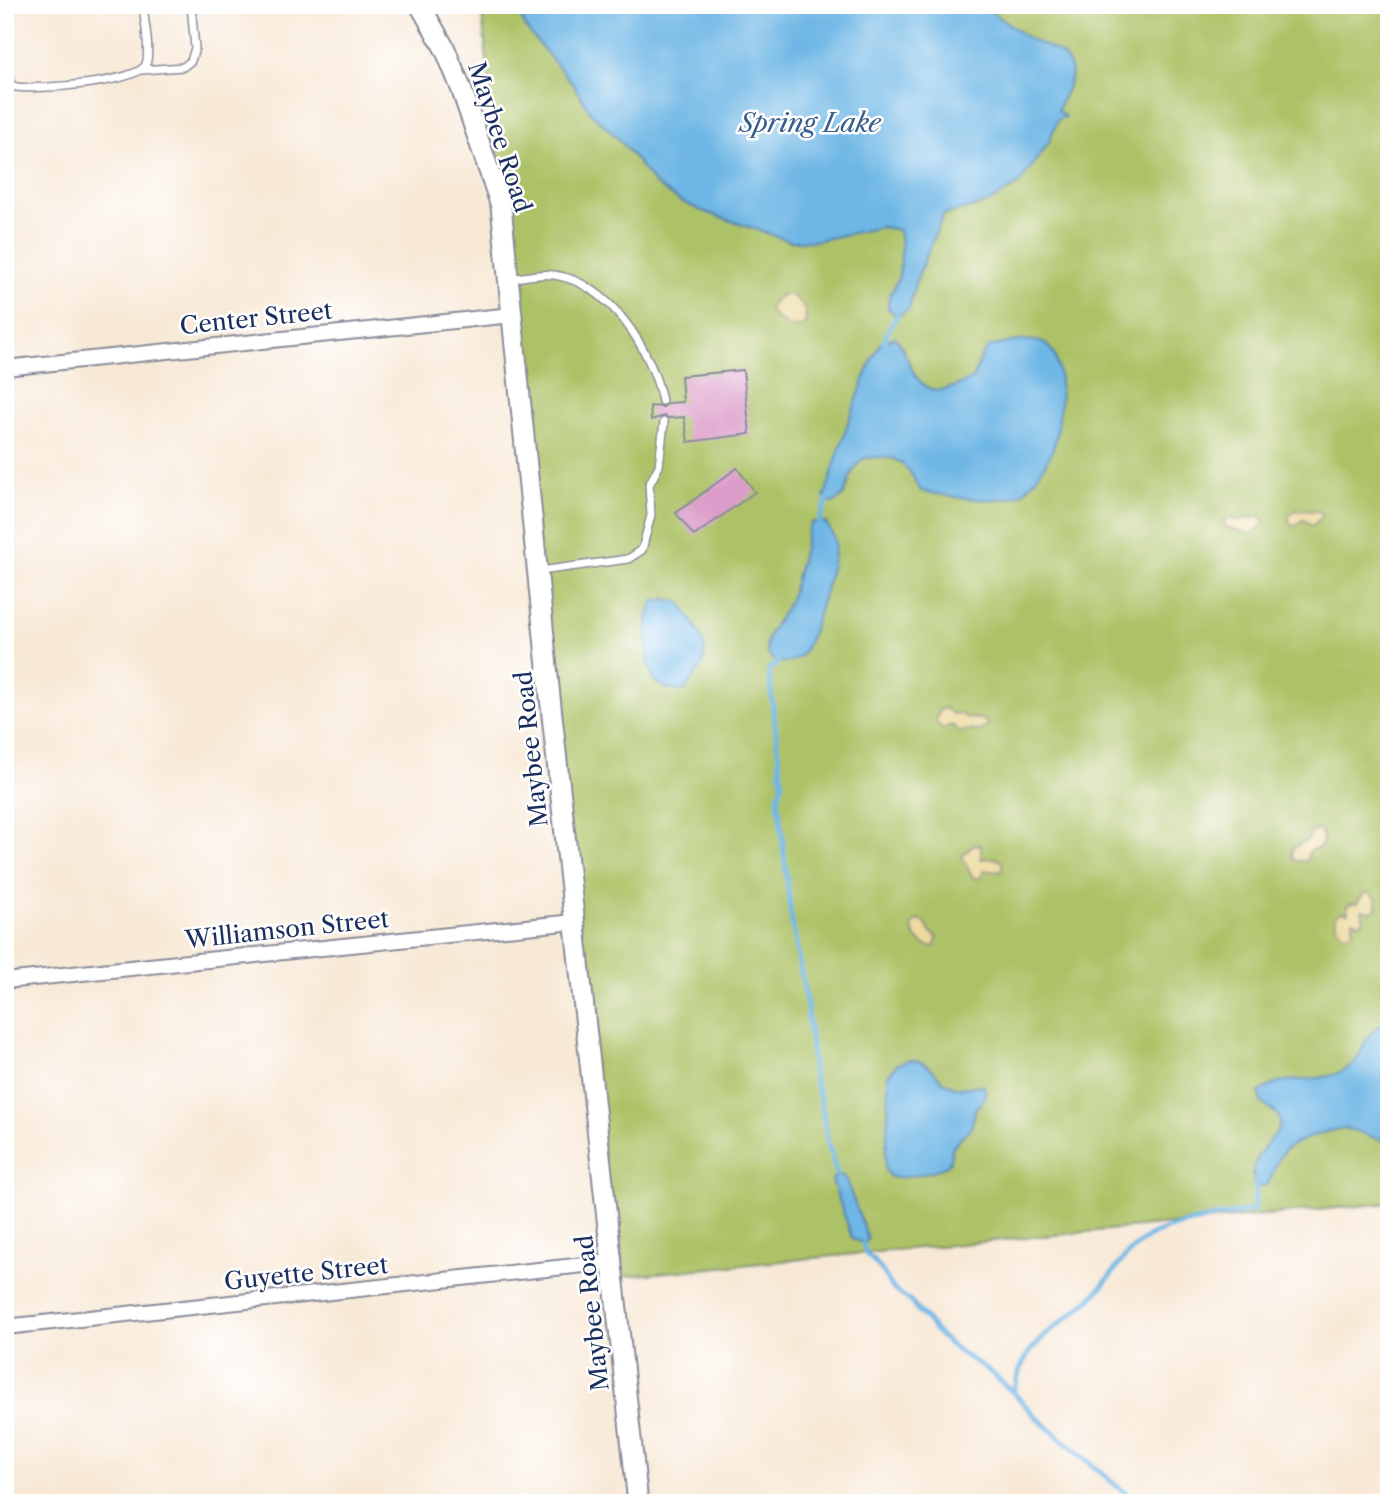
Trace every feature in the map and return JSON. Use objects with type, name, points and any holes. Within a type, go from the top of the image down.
[{"type":"main road","name":"Maybee Road","points":[[420,5],[445,49],[461,88],[501,206],[574,922],[638,1503]]},
{"type":"street","name":"Center Street","points":[[5,368],[512,315]]},
{"type":"street","name":"Williamson Street","points":[[5,981],[574,922]]},
{"type":"street","name":"Guyette Street","points":[[5,1327],[612,1262]]},
{"type":"lane","points":[[142,70],[147,54],[143,5]]},
{"type":"lane","points":[[5,53],[10,83],[16,87],[100,82],[142,70],[183,67],[191,61],[195,48],[191,5]]},
{"type":"lane","points":[[509,279],[555,275],[576,282],[603,299],[618,312],[649,359],[662,401]]},
{"type":"lane","points":[[537,571],[628,559],[642,550],[651,515],[649,485],[659,466],[664,422]]},
{"type":"green space","points":[[481,5],[1389,5],[1389,1203],[616,1277]]},
{"type":"sand","points":[[789,294],[805,311],[806,320],[804,325],[799,327],[789,326],[769,310],[777,298]]},
{"type":"sand","points":[[1296,510],[1320,512],[1322,517],[1312,526],[1303,519],[1297,525],[1292,524],[1289,516]]},
{"type":"sand","points":[[1259,516],[1264,519],[1264,524],[1251,534],[1223,524],[1227,518],[1239,520]]},
{"type":"sand","points":[[945,708],[968,719],[986,721],[988,725],[979,731],[960,732],[952,725],[942,729],[936,721],[940,710]]},
{"type":"sand","points":[[1313,831],[1322,832],[1323,844],[1310,850],[1306,861],[1292,858],[1292,849],[1307,840]]},
{"type":"sand","points":[[974,844],[981,845],[981,859],[995,858],[1001,861],[1003,867],[1000,872],[985,870],[980,878],[973,878],[962,856]]},
{"type":"sand","points":[[1364,893],[1376,898],[1377,908],[1371,912],[1362,910],[1364,921],[1359,923],[1353,920],[1353,932],[1344,934],[1336,925],[1336,916],[1341,912],[1348,913],[1347,906],[1357,903]]},
{"type":"sand","points":[[919,920],[937,937],[935,946],[926,945],[916,937],[912,925]]},
{"type":"water","name":"Spring Lake","points":[[512,5],[982,5],[1029,39],[1065,58],[1071,79],[1058,111],[1066,117],[1058,119],[1049,142],[1019,184],[988,203],[943,215],[915,283],[909,309],[897,316],[888,308],[900,270],[898,230],[882,227],[814,241],[790,241],[680,201],[655,184],[618,138],[591,113],[573,84],[528,31]]},
{"type":"water","points":[[895,337],[920,382],[934,390],[951,388],[973,378],[982,355],[989,347],[1026,340],[1047,345],[1058,365],[1060,379],[1058,426],[1048,460],[1026,490],[1000,499],[958,497],[921,491],[904,465],[894,459],[882,457],[862,459],[840,498],[831,503],[824,498],[848,422],[873,357],[881,343]]},
{"type":"water","points":[[812,522],[826,523],[833,534],[835,550],[828,581],[802,654],[791,661],[778,661],[769,655],[767,641],[790,599]]},
{"type":"water","points":[[666,599],[681,603],[700,634],[705,648],[702,665],[684,691],[660,685],[654,679],[649,662],[647,640],[651,608],[654,601]]},
{"type":"water","points":[[1380,1025],[1389,1026],[1389,1140],[1346,1129],[1321,1133],[1285,1150],[1267,1185],[1260,1187],[1253,1183],[1255,1176],[1252,1174],[1258,1156],[1278,1130],[1280,1123],[1278,1115],[1261,1102],[1259,1092],[1281,1082],[1325,1077],[1341,1072],[1353,1064],[1369,1036]]},
{"type":"water","points":[[909,1060],[930,1067],[949,1085],[962,1088],[983,1085],[986,1093],[981,1104],[976,1107],[971,1128],[954,1146],[947,1165],[919,1174],[891,1177],[885,1168],[888,1075],[897,1064]]},
{"type":"water","points":[[837,1174],[845,1177],[868,1239],[863,1244],[852,1238],[832,1180]]},
{"type":"building","points":[[743,370],[750,434],[688,442],[684,417],[664,416],[651,420],[650,406],[663,407],[668,403],[683,402],[681,376]]},
{"type":"building","points":[[737,468],[755,492],[694,536],[676,513]]},
{"type":"waterway","points":[[883,345],[897,316]]},
{"type":"waterway","points":[[817,528],[829,495]]},
{"type":"waterway","points":[[779,655],[776,665],[770,668],[769,673],[782,784],[778,799],[791,917],[807,1006],[814,1077],[837,1174]]},
{"type":"waterway","points":[[1013,1392],[1022,1365],[1031,1351],[1047,1333],[1094,1295],[1144,1239],[1178,1225],[1254,1210],[1256,1180]]},
{"type":"waterway","points":[[863,1244],[866,1253],[880,1268],[894,1290],[909,1300],[942,1338],[988,1370],[1037,1418],[1137,1503]]}]
